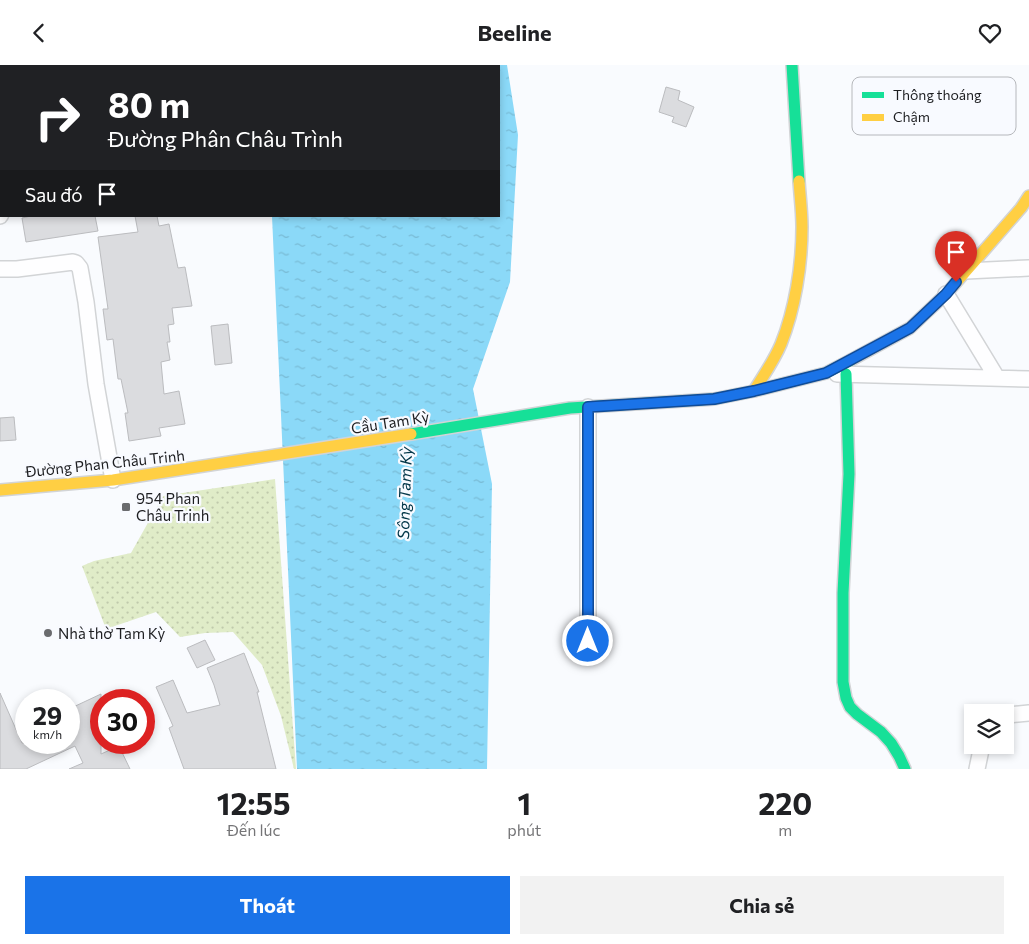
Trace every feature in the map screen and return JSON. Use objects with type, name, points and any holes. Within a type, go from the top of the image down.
[{"type":"main road","points":[[754,391],[781,345],[790,314],[800,249],[802,227],[792,65]]},
{"type":"main road","name":"Cầu Tam Kỳ","points":[[214,465],[570,408],[714,399],[826,373],[910,328],[946,294],[1021,208],[1029,196]]},
{"type":"main road","points":[[846,374],[849,474],[843,593],[843,682],[850,707],[881,732],[891,743],[906,769]]},
{"type":"main road","name":"Đường Phan Châu Trinh","points":[[0,490],[113,480],[214,465]]},
{"type":"street","points":[[0,269],[17,269],[72,262],[76,263],[80,268],[96,383],[113,480]]},
{"type":"street","points":[[966,271],[1029,268]]},
{"type":"street","points":[[946,294],[997,378]]},
{"type":"street","points":[[826,373],[1029,379]]},
{"type":"street","points":[[588,407],[588,641]]},
{"type":"street","points":[[1014,714],[1029,713]]},
{"type":"street","points":[[976,769],[980,754]]},
{"type":"green space","points":[[275,479],[296,769],[294,769],[281,716],[262,665],[233,632],[205,633],[180,637],[156,612],[106,629],[82,566],[94,561],[131,553],[163,496]]},
{"type":"water","name":"Sông Tam Kỳ","points":[[500,65],[507,65],[518,135],[510,282],[473,389],[492,484],[487,769],[297,769],[272,217],[500,217]]},
{"type":"building","points":[[666,87],[680,91],[678,100],[694,107],[686,127],[672,122],[674,117],[659,112]]},
{"type":"building","points":[[95,217],[98,231],[26,242],[22,218]]},
{"type":"building","points":[[135,217],[157,217],[159,226],[169,224],[178,268],[185,267],[192,306],[172,308],[174,324],[168,325],[170,342],[167,342],[170,360],[161,362],[164,394],[179,391],[185,424],[159,428],[161,436],[129,441],[125,413],[128,413],[121,379],[118,379],[113,339],[107,340],[103,309],[108,309],[98,237],[138,232]]},
{"type":"building","points":[[228,324],[232,363],[215,365],[211,326]]},
{"type":"building","points":[[14,417],[16,440],[0,441],[0,418]]},
{"type":"building","points":[[205,640],[215,660],[197,668],[187,648]]},
{"type":"building","points":[[244,653],[259,692],[257,692],[276,769],[184,769],[169,728],[173,726],[156,687],[173,680],[187,713],[220,705],[207,668]]},
{"type":"building","points":[[0,693],[15,727],[15,754],[58,754],[26,769],[0,769]]},
{"type":"building","points":[[90,699],[90,754],[123,754],[130,769],[69,769],[83,763],[79,754],[80,704]]},
{"type":"traffic: fast","points":[[792,65],[799,181]]},
{"type":"traffic: fast","points":[[411,434],[570,408],[714,399],[826,373],[851,360]]},
{"type":"traffic: fast","points":[[846,374],[849,474],[843,593],[843,682],[850,707],[881,732],[891,743],[905,769]]},
{"type":"traffic: slow","points":[[754,391],[781,344],[794,302],[802,242],[799,181]]},
{"type":"traffic: slow","points":[[851,360],[910,328],[946,294],[1021,208],[1029,196]]},
{"type":"traffic: slow","points":[[0,490],[113,480],[411,434]]},
{"type":"place","name":"954 Phan Châu Trinh","points":[[126,507]]},
{"type":"place","name":"Nhà thờ Tam Kỳ","points":[[48,633]]},
{"type":"route","points":[[588,641],[588,407],[714,399],[826,373],[910,328],[956,282]]}]
